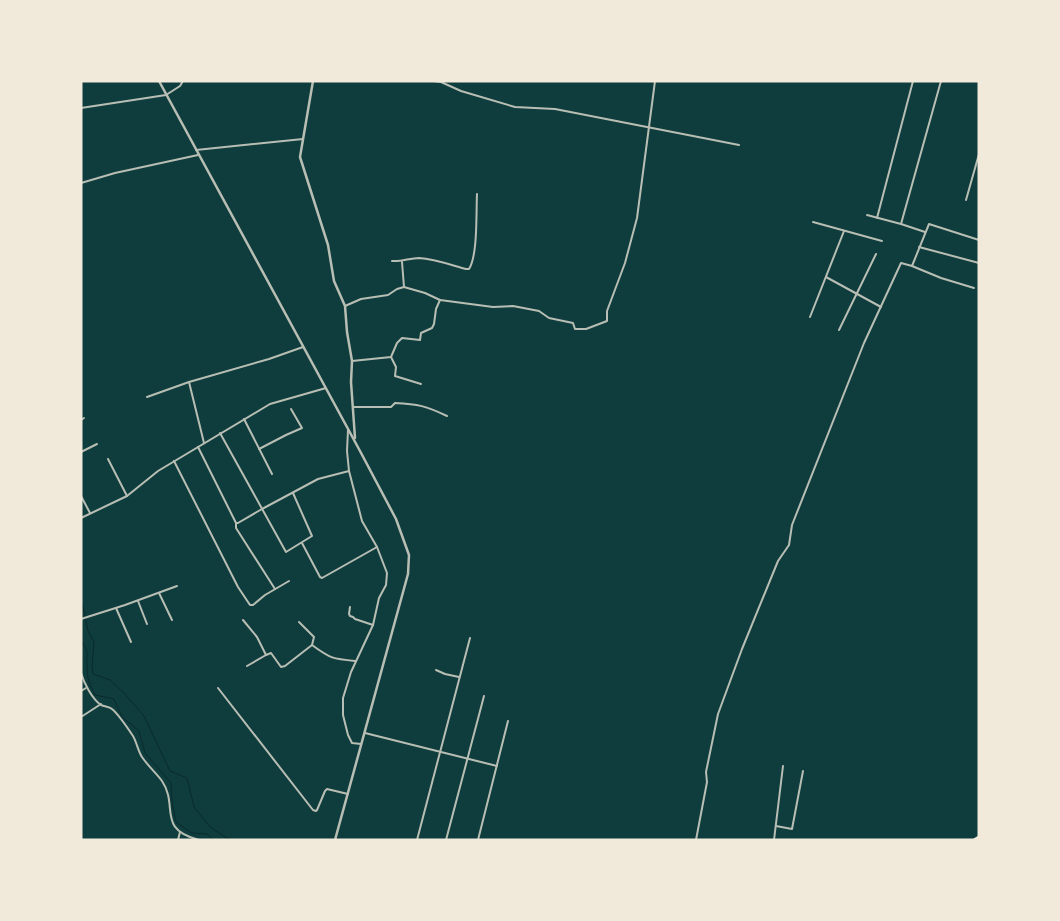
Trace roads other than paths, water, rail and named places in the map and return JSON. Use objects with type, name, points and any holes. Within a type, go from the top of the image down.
[{"type":"main road","points":[[974,840],[979,837]]},
{"type":"street","points":[[159,81],[396,519],[408,556],[408,574],[334,840]]},
{"type":"street","points":[[81,108],[166,95],[180,86],[183,81]]},
{"type":"street","points":[[313,81],[300,157],[328,245],[334,281],[345,306],[352,361],[351,382],[355,442]]},
{"type":"street","points":[[434,81],[515,108],[555,109],[739,145]]},
{"type":"street","points":[[345,306],[361,298],[388,295],[404,287],[440,300],[493,307],[513,306],[538,311],[549,318],[573,323],[575,329],[586,328],[607,321],[607,311],[625,263],[637,218],[655,81]]},
{"type":"street","points":[[877,218],[913,81]]},
{"type":"street","points":[[902,224],[941,81]]},
{"type":"street","points":[[195,150],[303,139]]},
{"type":"street","points":[[966,200],[979,154]]},
{"type":"street","points":[[81,183],[198,155]]},
{"type":"street","points":[[392,260],[402,261],[418,258],[466,269],[469,268],[474,253],[477,194]]},
{"type":"street","points":[[867,215],[925,232]]},
{"type":"street","points":[[813,222],[882,241]]},
{"type":"street","points":[[912,266],[930,224],[979,240]]},
{"type":"street","points":[[810,317],[844,230]]},
{"type":"street","points":[[920,247],[979,263]]},
{"type":"street","points":[[839,330],[876,254]]},
{"type":"street","points":[[402,261],[404,287]]},
{"type":"street","points":[[696,840],[707,782],[706,772],[718,714],[778,561],[789,545],[792,525],[848,385],[901,263],[940,278],[974,288]]},
{"type":"street","points":[[826,277],[881,307]]},
{"type":"street","points":[[420,384],[395,376],[396,367],[392,357],[397,343],[402,338],[420,340],[421,332],[432,328],[436,308],[440,300]]},
{"type":"street","points":[[147,398],[189,382],[303,347]]},
{"type":"street","points":[[352,361],[392,357]]},
{"type":"street","points":[[189,382],[204,443]]},
{"type":"street","points":[[81,518],[127,496],[158,471],[270,404],[326,388]]},
{"type":"street","points":[[353,407],[391,407],[395,403],[422,405],[446,416]]},
{"type":"street","points":[[259,449],[302,428],[291,409]]},
{"type":"street","points":[[244,419],[272,474]]},
{"type":"street","points":[[348,429],[347,451],[349,471],[362,521],[387,573],[386,585],[379,598],[372,625],[351,672],[343,698],[343,715],[348,735],[352,742],[361,744]]},
{"type":"street","points":[[220,434],[287,552],[312,536],[293,493]]},
{"type":"street","points":[[81,452],[96,444]]},
{"type":"street","points":[[198,447],[236,523],[236,528],[275,589]]},
{"type":"street","points":[[108,459],[127,496]]},
{"type":"street","points":[[174,461],[238,587],[250,605],[253,605],[289,581]]},
{"type":"street","points":[[236,523],[318,480],[349,471]]},
{"type":"street","points":[[81,496],[90,513]]},
{"type":"street","points":[[302,543],[322,578],[376,547]]},
{"type":"street","points":[[81,619],[178,586]]},
{"type":"street","points":[[159,593],[172,620]]},
{"type":"street","points":[[138,601],[147,624]]},
{"type":"street","points":[[350,607],[350,616],[372,625]]},
{"type":"street","points":[[116,608],[131,642]]},
{"type":"street","points":[[243,620],[257,637],[266,655]]},
{"type":"street","points":[[247,666],[266,655],[272,654],[281,667],[283,667],[312,645],[314,637],[299,622]]},
{"type":"street","points":[[417,840],[470,638]]},
{"type":"street","points":[[312,645],[333,658],[356,661]]},
{"type":"street","points":[[436,670],[459,677]]},
{"type":"street","points":[[81,673],[86,688],[101,704],[111,708],[133,737],[142,757],[162,782],[167,791],[173,824],[188,837],[199,840]]},
{"type":"street","points":[[81,690],[86,688]]},
{"type":"street","points":[[218,688],[313,810],[317,810],[327,789],[330,788],[348,794]]},
{"type":"street","points":[[446,840],[484,696]]},
{"type":"street","points":[[81,717],[101,704]]},
{"type":"street","points":[[478,840],[508,721]]},
{"type":"street","points":[[364,733],[497,766]]},
{"type":"street","points":[[774,840],[783,766]]},
{"type":"street","points":[[776,826],[792,829],[803,771]]},
{"type":"street","points":[[178,840],[180,832]]},
{"type":"waterway","points":[[81,603],[88,631],[94,642],[93,674],[110,680],[144,716],[170,771],[187,778],[194,807],[210,827],[232,840]]},
{"type":"waterway","points":[[81,640],[87,651],[88,678],[95,695],[114,699],[122,717],[139,731],[145,753],[171,783],[172,803],[176,822],[192,833],[207,834],[213,840]]}]
